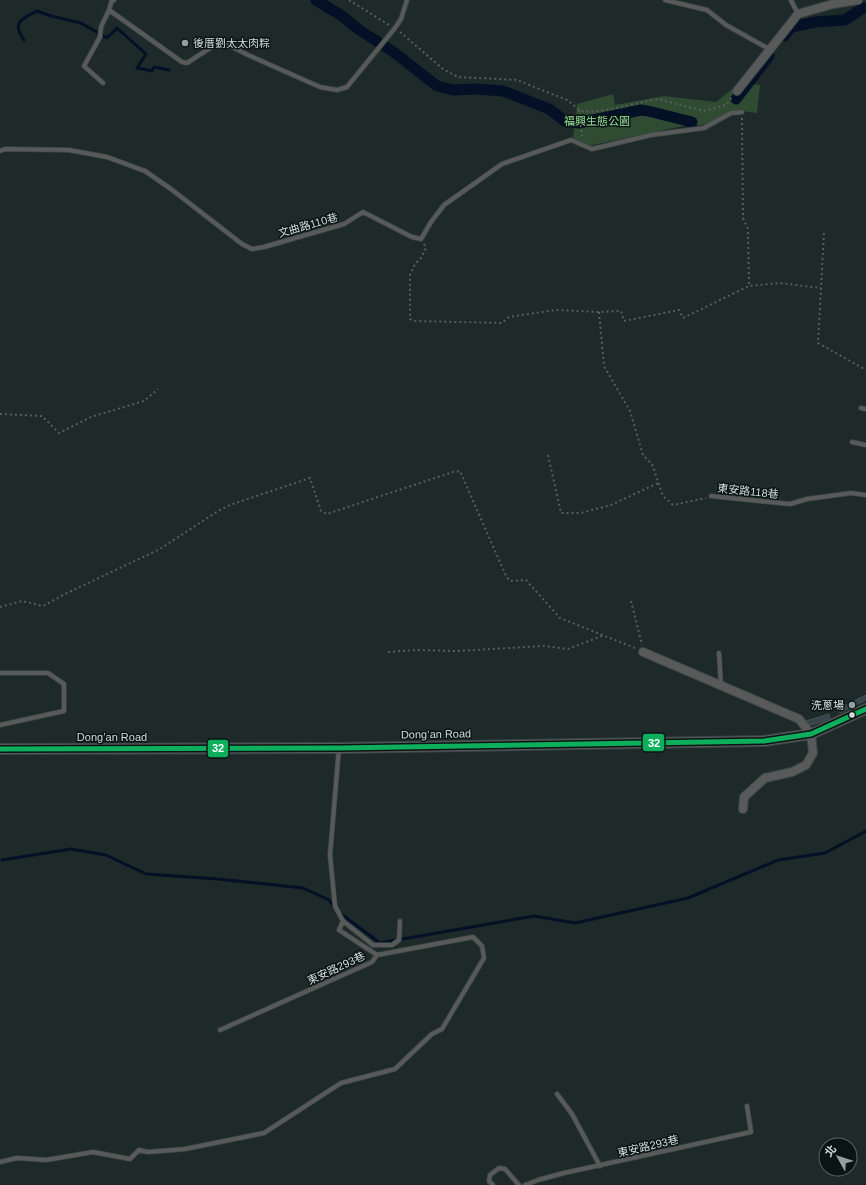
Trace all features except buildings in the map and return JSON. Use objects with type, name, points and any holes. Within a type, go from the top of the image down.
[{"type":"street","points":[[737,91],[798,14],[833,4],[858,0]]},
{"type":"street","points":[[644,652],[799,719],[811,734],[813,753],[806,765],[792,772],[765,778],[744,797],[743,810]]},
{"type":"street","name":"Dong’an Road","points":[[0,749],[339,748],[764,741],[811,734],[866,709]]},
{"type":"lane","points":[[103,83],[84,66],[100,37],[101,27],[112,0]]},
{"type":"lane","points":[[109,10],[182,62],[187,63],[221,41],[248,55],[320,87],[337,90],[347,87],[395,28],[401,19],[407,0]]},
{"type":"lane","points":[[665,0],[707,10],[726,25],[769,49]]},
{"type":"lane","points":[[791,0],[798,14]]},
{"type":"lane","points":[[421,239],[431,222],[444,205],[502,164],[571,140],[592,149],[651,135],[704,128],[731,113],[742,112]]},
{"type":"lane","name":"文曲路110巷","points":[[0,151],[5,149],[69,150],[107,157],[145,171],[171,189],[242,244],[252,249],[264,247],[344,224],[363,212],[412,237],[421,239]]},
{"type":"lane","points":[[861,408],[866,409]]},
{"type":"lane","points":[[852,442],[866,445]]},
{"type":"lane","name":"東安路118巷","points":[[711,496],[790,504],[807,499],[852,493],[866,495]]},
{"type":"lane","points":[[719,653],[720,686]]},
{"type":"lane","points":[[0,673],[48,672],[64,684],[64,711],[0,725]]},
{"type":"lane","name":"東安路293巷","points":[[220,1030],[372,962],[377,955],[339,930],[343,921],[335,906],[330,855],[339,748]]},
{"type":"lane","points":[[343,921],[372,945],[392,945],[399,940],[400,921]]},
{"type":"lane","points":[[0,1162],[17,1158],[46,1160],[93,1152],[130,1158],[139,1150],[148,1152],[185,1149],[264,1133],[341,1083],[395,1068],[432,1034],[442,1029],[484,958],[482,946],[473,937],[377,955]]},
{"type":"lane","points":[[557,1094],[572,1114],[600,1166]]},
{"type":"lane","name":"東安路293巷","points":[[525,1185],[538,1180],[751,1132],[748,1106]]},
{"type":"lane","points":[[494,1185],[489,1181],[490,1175],[499,1168],[505,1169],[520,1185]]},
{"type":"path","points":[[349,0],[395,28],[444,69],[458,77],[516,80],[566,100],[580,110],[590,112],[606,110],[658,99],[704,111],[726,105],[737,91]]},
{"type":"path","points":[[580,110],[582,145]]},
{"type":"path","points":[[742,112],[743,218],[748,229],[749,286]]},
{"type":"path","points":[[824,233],[818,343],[866,370]]},
{"type":"path","points":[[421,239],[426,248],[410,274],[410,319],[414,321],[502,323],[509,317],[556,310],[599,312],[620,311],[624,321],[679,310],[683,318],[749,286],[778,283],[821,288]]},
{"type":"path","name":"東安路118巷","points":[[599,312],[604,366],[630,411],[643,455],[652,464],[663,496],[673,506],[711,496]]},
{"type":"path","points":[[0,414],[6,413],[42,416],[59,433],[91,417],[144,401],[158,389]]},
{"type":"path","points":[[548,455],[561,513],[581,513],[612,505],[658,483]]},
{"type":"path","points":[[0,607],[22,601],[43,606],[160,549],[218,511],[230,505],[310,478],[321,511],[326,514],[460,471],[506,576],[510,581],[526,580],[560,618],[644,652]]},
{"type":"path","points":[[631,600],[644,652]]},
{"type":"path","points":[[388,652],[415,650],[456,651],[544,646],[568,649],[603,636]]},
{"type":"green space","name":"福興生態公園","points":[[740,83],[760,85],[757,113],[735,110],[715,124],[683,126],[588,146],[573,138],[577,104],[613,94],[615,105],[664,96],[716,102]]},
{"type":"waterway","points":[[316,0],[395,53],[437,86],[453,90],[476,89],[503,91],[549,109],[565,121],[579,123],[641,110],[692,122]]},
{"type":"waterway","points":[[784,36],[791,27],[816,22],[845,20],[863,8],[866,8]]},
{"type":"waterway","points":[[24,40],[20,34],[18,25],[27,16],[37,11],[81,23],[107,38],[117,28],[146,54],[137,68],[152,71],[154,67],[169,70]]},
{"type":"waterway","points":[[736,99],[769,56]]},
{"type":"waterway","points":[[341,914],[380,943],[534,916],[575,923],[688,898],[778,860],[825,853],[866,831]]},
{"type":"waterway","points":[[2,860],[71,849],[106,855],[146,874],[218,879],[303,888],[329,900],[334,907]]},
{"type":"transit line","name":"32","points":[[0,749],[339,748],[764,741],[811,734],[866,709]]},
{"type":"place","name":"後厝劉太太肉粽","points":[[185,43]]},
{"type":"place","name":"洗蔥場","points":[[852,705]]}]
